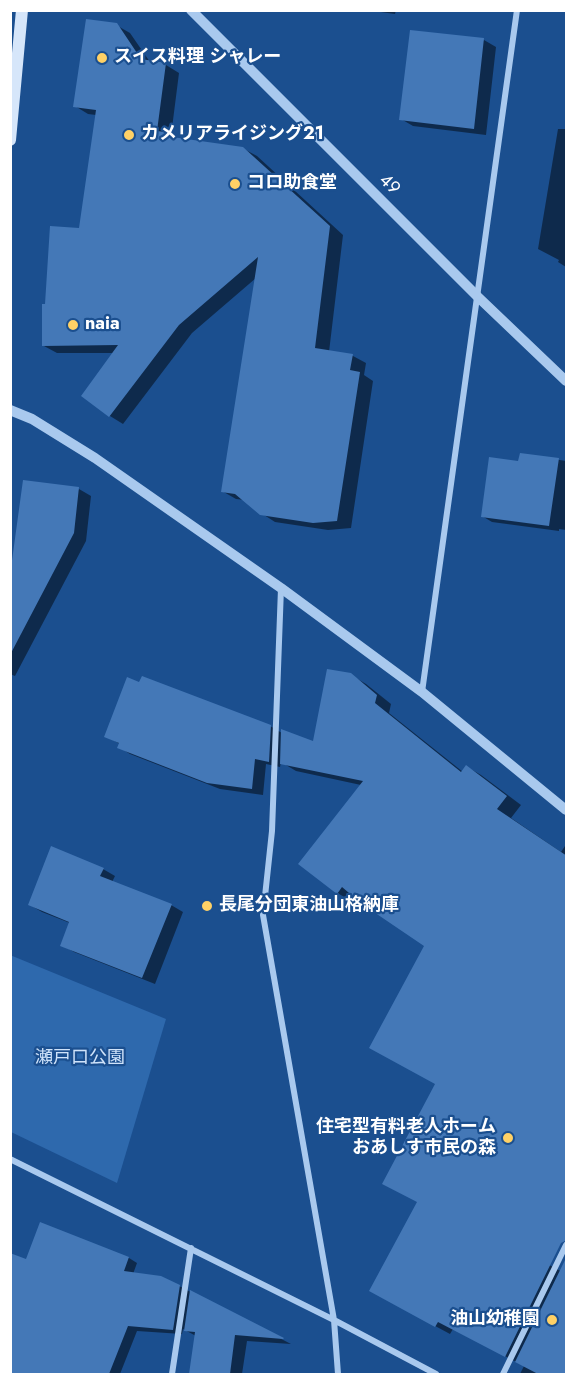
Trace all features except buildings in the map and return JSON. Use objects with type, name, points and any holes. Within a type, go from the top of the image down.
[{"type":"main road","points":[[10,140],[22,10]]},
{"type":"street","name":"49","points":[[191,10],[478,297],[567,381]]},
{"type":"street","points":[[422,692],[517,10]]},
{"type":"street","points":[[10,410],[32,419],[95,458],[281,588],[422,692],[567,810]]},
{"type":"street","points":[[281,588],[272,831],[263,915],[334,1320],[338,1374]]},
{"type":"street","points":[[10,1159],[334,1320],[436,1374]]},
{"type":"street","points":[[503,1374],[567,1245]]},
{"type":"street","points":[[172,1374],[190,1248]]},
{"type":"green space","name":"瀬戸口公園","points":[[10,955],[166,1019],[117,1183],[11,1132]]},
{"type":"place","name":"スイス料理 シャレー","points":[[102,58]]},
{"type":"place","name":"カメリアライジング21","points":[[129,135]]},
{"type":"place","name":"コロ助食堂","points":[[235,184]]},
{"type":"place","name":"naia","points":[[73,325]]},
{"type":"place","name":"長尾分団東油山格納庫","points":[[207,906]]},
{"type":"place","name":"住宅型有料老人ホーム おあしす市民の森","points":[[508,1138]]},
{"type":"place","name":"油山幼稚園","points":[[552,1320]]}]
